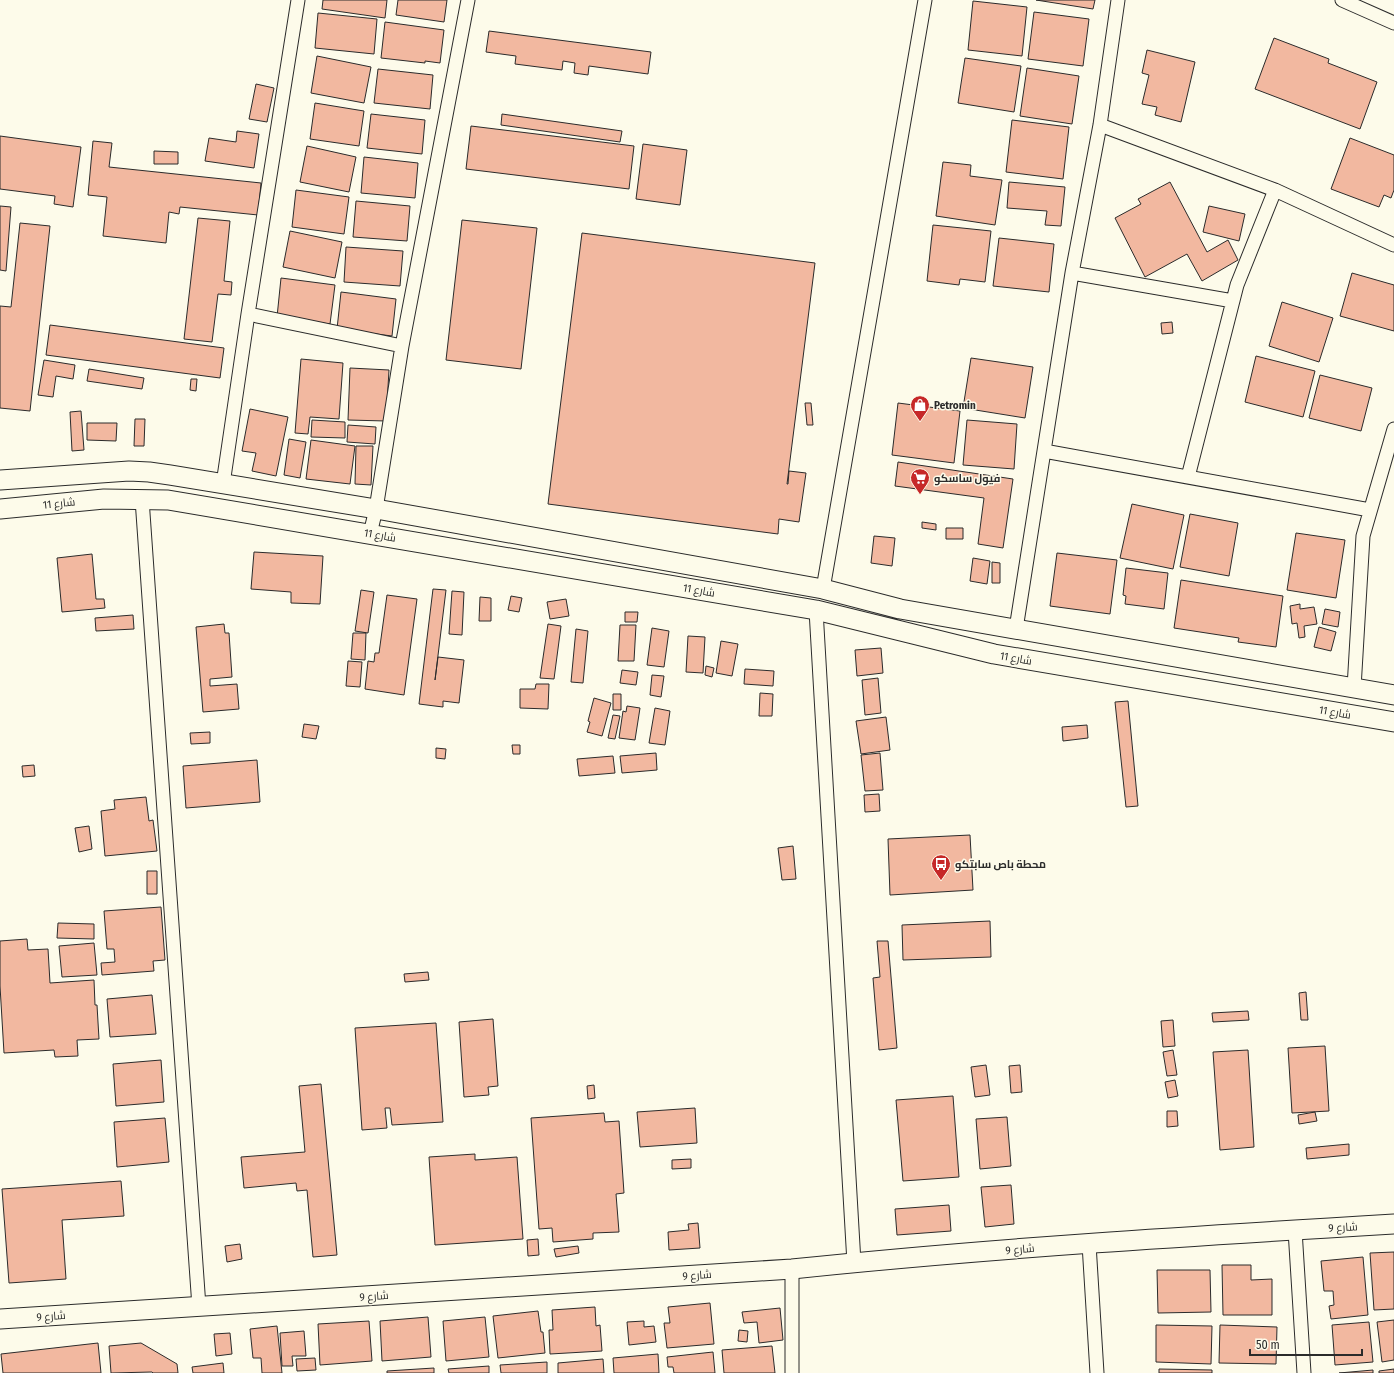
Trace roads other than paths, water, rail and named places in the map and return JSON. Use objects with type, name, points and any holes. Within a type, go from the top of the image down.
[{"type":"street","points":[[223,484],[248,314],[298,0]]},
{"type":"street","points":[[370,534],[376,509],[402,346],[468,0]]},
{"type":"street","points":[[823,589],[925,0]]},
{"type":"street","points":[[1016,630],[1072,273],[1100,125],[1118,0]]},
{"type":"street","points":[[1342,0],[1394,23]]},
{"type":"street","points":[[1100,125],[1275,190],[1394,245]]},
{"type":"street","points":[[1188,477],[1237,285],[1275,190]]},
{"type":"street","points":[[1072,273],[1233,301]]},
{"type":"street","points":[[248,314],[402,346]]},
{"type":"street","points":[[1354,688],[1363,536],[1394,429]]},
{"type":"street","points":[[1044,451],[1370,510]]},
{"type":"street","name":"شارع 11","points":[[0,480],[129,471],[150,472],[376,509],[823,589],[900,609],[1394,696]]},
{"type":"street","name":"شارع 11","points":[[0,509],[104,499],[168,500],[816,610],[994,654],[1394,722]]},
{"type":"street","points":[[142,499],[199,1307]]},
{"type":"street","points":[[816,610],[854,1263]]},
{"type":"street","name":"شارع 9","points":[[0,1319],[792,1269],[1089,1244],[1394,1224]]},
{"type":"street","points":[[1295,1230],[1304,1373]]},
{"type":"street","points":[[1089,1244],[1097,1373]]},
{"type":"street","points":[[792,1269],[792,1373]]},
{"type":"place","name":"Petromin","points":[[920,422]]},
{"type":"place","name":"فيول ساسكو","points":[[920,495]]},
{"type":"place","name":"محطة باص سابتكو","points":[[941,881]]}]
